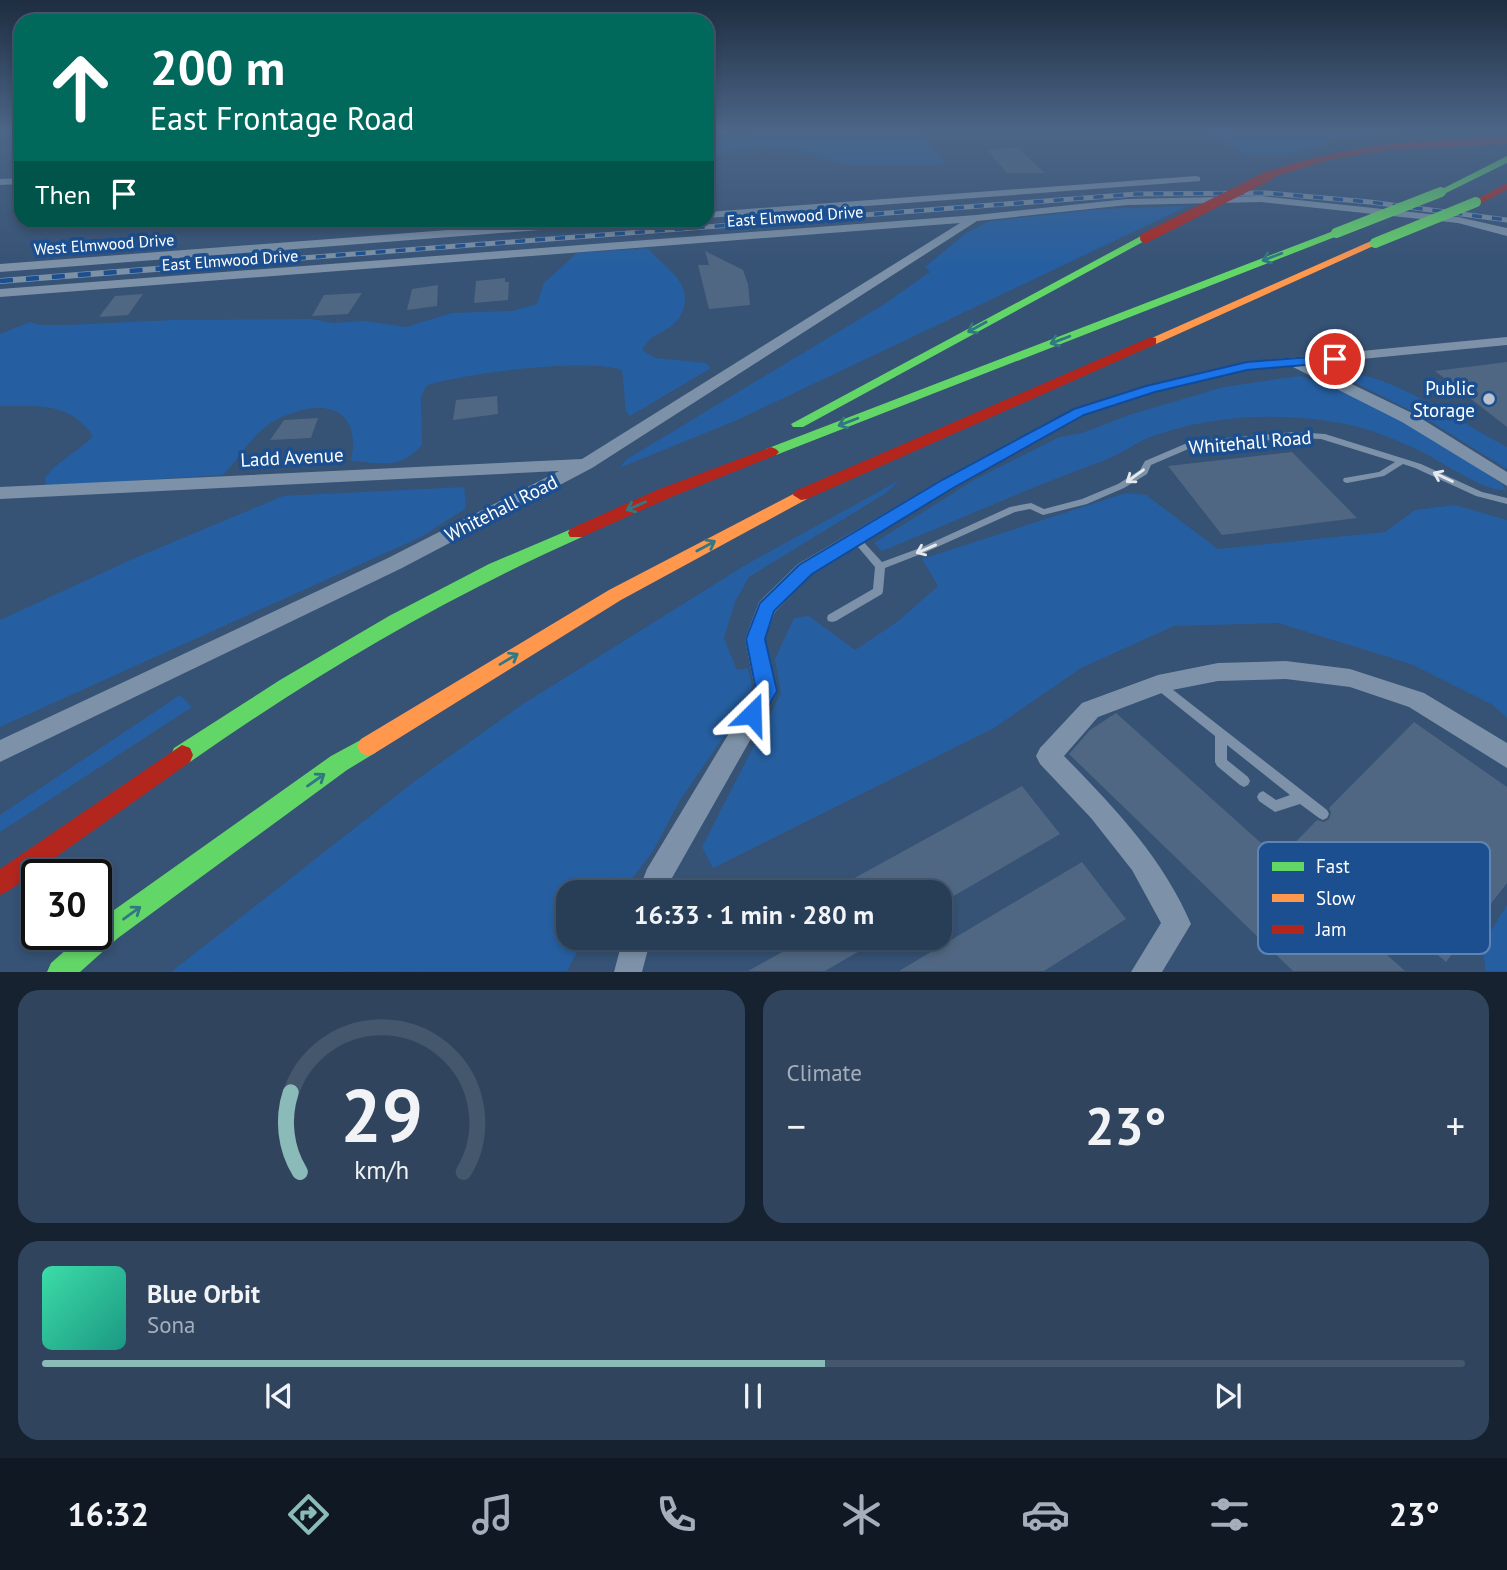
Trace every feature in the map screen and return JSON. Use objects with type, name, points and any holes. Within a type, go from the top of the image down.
[{"type":"highway","points":[[663,494],[1145,238],[1272,174]]},
{"type":"highway","points":[[0,883],[237,716],[325,662],[470,581],[663,494],[1441,192],[1476,174]]},
{"type":"highway","points":[[60,971],[109,929],[339,764],[615,595],[790,500],[1375,243],[1476,202],[1507,186]]},
{"type":"highway","points":[[1476,202],[1507,198]]},
{"type":"street","points":[[714,214],[1196,179]]},
{"type":"street","name":"East Elmwood Drive","points":[[0,293],[976,218],[1127,202],[1261,199],[1458,220],[1507,232]]},
{"type":"street","name":"Whitehall Road","points":[[0,751],[395,564],[586,464],[976,218]]},
{"type":"street","name":"West Elmwood Drive","points":[[0,268],[456,228]]},
{"type":"street","points":[[462,258],[467,228]]},
{"type":"street","points":[[655,880],[766,691],[755,639],[766,608],[805,569],[947,484],[1079,412],[1150,389],[1247,366],[1507,341]]},
{"type":"street","points":[[1296,363],[1408,418],[1507,480]]},
{"type":"street","name":"Ladd Avenue","points":[[0,493],[586,464]]},
{"type":"street","points":[[1145,971],[1177,924],[1141,861],[1100,810],[1048,757],[1090,710],[1159,685],[1218,672],[1286,670],[1350,678],[1416,699],[1483,739],[1507,757]]},
{"type":"street","points":[[628,971],[634,950]]},
{"type":"lane","name":"Whitehall Road","points":[[880,566],[923,550],[1013,509],[1031,506],[1043,512],[1084,502],[1121,486],[1143,472],[1148,463],[1192,444],[1294,435],[1322,436],[1402,461],[1479,494],[1507,501]]},
{"type":"lane","points":[[1347,480],[1381,474],[1402,461]]},
{"type":"lane","points":[[832,618],[878,591],[880,566],[856,539]]},
{"type":"lane","points":[[1159,685],[1323,814]]},
{"type":"lane","points":[[1221,733],[1221,762],[1244,781]]},
{"type":"lane","points":[[1263,797],[1275,806],[1302,797]]},
{"type":"shaded area","points":[[1188,206],[735,421],[619,468],[627,459],[883,305],[930,272],[925,267],[966,233],[990,221],[1100,209]]},
{"type":"shaded area","points":[[648,248],[681,283],[685,300],[676,321],[652,338],[642,350],[655,358],[706,363],[711,368],[630,416],[626,411],[622,370],[582,366],[526,368],[427,385],[421,396],[422,445],[398,462],[351,461],[353,442],[350,427],[344,417],[334,410],[321,408],[292,413],[268,425],[254,437],[223,475],[46,486],[45,478],[50,472],[93,436],[74,417],[52,408],[0,406],[0,334],[30,322],[40,325],[68,325],[173,320],[310,319],[333,323],[365,321],[406,327],[452,313],[512,311],[537,304],[544,283],[577,253]]},
{"type":"shaded area","points":[[1352,374],[1388,383],[1507,447],[1507,469],[1422,416],[1350,380]]},
{"type":"shaded area","points":[[1300,376],[1327,385],[1405,422],[1479,468],[1502,484],[1506,490],[1487,486],[1429,455],[1360,427],[1294,417],[1247,417],[1200,423],[1156,435],[1110,458],[882,551],[874,543],[974,480],[1059,437],[1082,433],[1132,414],[1224,387]]},
{"type":"shaded area","points":[[900,480],[886,493],[749,577],[735,602],[724,638],[737,670],[748,668],[752,686],[747,703],[680,800],[653,851],[631,880],[618,880],[615,877],[613,880],[556,880],[556,950],[578,950],[567,971],[171,972],[415,781],[523,704],[747,564]]},
{"type":"shaded area","points":[[464,487],[466,508],[421,537],[0,727],[0,620],[135,558],[283,496]]},
{"type":"shaded area","points":[[1126,493],[1146,495],[1218,549],[1385,532],[1415,510],[1455,505],[1507,520],[1507,718],[1493,705],[1411,664],[1278,623],[1174,626],[1081,668],[994,728],[713,868],[702,847],[781,693],[775,659],[794,618],[809,616],[855,650],[897,622],[938,586],[922,559]]},
{"type":"shaded area","points":[[180,695],[192,707],[0,832],[0,815]]},
{"type":"shaded area","points":[[1507,905],[1507,971],[1486,971],[1483,954],[1490,954],[1490,932]]},
{"type":"building","points":[[705,251],[743,270],[748,284],[750,305],[709,309],[698,265],[709,265]]},
{"type":"building","points":[[505,278],[505,282],[509,282],[508,300],[474,303],[476,281]]},
{"type":"building","points":[[438,285],[437,306],[407,310],[412,289]]},
{"type":"building","points":[[362,293],[348,314],[312,316],[324,295]]},
{"type":"building","points":[[143,294],[128,315],[99,317],[115,296]]},
{"type":"building","name":"Public Storage","points":[[1507,362],[1507,427],[1435,371]]},
{"type":"building","points":[[497,396],[498,414],[453,420],[456,400]]},
{"type":"building","points":[[318,418],[311,438],[270,440],[284,420]]},
{"type":"building","points":[[1292,452],[1357,518],[1222,535],[1168,466]]},
{"type":"building","points":[[1116,713],[1260,842],[1258,937],[1069,754],[1090,730]]},
{"type":"building","points":[[1414,722],[1507,787],[1507,883],[1490,905],[1490,842],[1296,842],[1317,820],[1324,822],[1329,819],[1329,808]]},
{"type":"building","points":[[1022,786],[1060,834],[952,897],[952,880],[851,880]]},
{"type":"building","points":[[1082,862],[1126,919],[1044,971],[899,971],[934,950],[952,950],[952,939]]},
{"type":"building","points":[[786,950],[861,950],[825,971],[748,971]]},
{"type":"building","points":[[1275,954],[1386,954],[1405,971],[1293,971]]},
{"type":"building","points":[[1437,954],[1452,954],[1446,962]]},
{"type":"railway","points":[[714,226],[1137,194],[1266,193],[1370,202],[1507,220]]},
{"type":"railway","points":[[236,263],[693,228]]},
{"type":"railway","points":[[0,281],[259,261]]},
{"type":"traffic: fast","points":[[1441,192],[1476,174]]},
{"type":"traffic: fast","points":[[1336,233],[1441,192]]},
{"type":"traffic: fast","points":[[1375,243],[1476,202]]},
{"type":"traffic: fast","points":[[771,452],[1336,233]]},
{"type":"traffic: fast","points":[[798,424],[1145,238]]},
{"type":"traffic: fast","points":[[182,755],[322,664],[395,622],[482,575],[576,533]]},
{"type":"traffic: fast","points":[[60,972],[109,929],[339,763],[368,746]]},
{"type":"traffic: slow","points":[[1151,341],[1375,243]]},
{"type":"traffic: slow","points":[[368,746],[615,595],[801,495]]},
{"type":"traffic: jam","points":[[1145,238],[1270,175]]},
{"type":"traffic: jam","points":[[1476,202],[1507,186]]},
{"type":"traffic: jam","points":[[801,495],[1151,341]]},
{"type":"traffic: jam","points":[[576,533],[663,494],[771,452]]},
{"type":"traffic: jam","points":[[0,883],[182,755]]},
{"type":"place","name":"Public Storage","points":[[1489,399]]},
{"type":"route","points":[[752,714],[766,691],[755,639],[766,608],[805,569],[947,484],[1079,412],[1150,389],[1247,366],[1335,359]]}]
